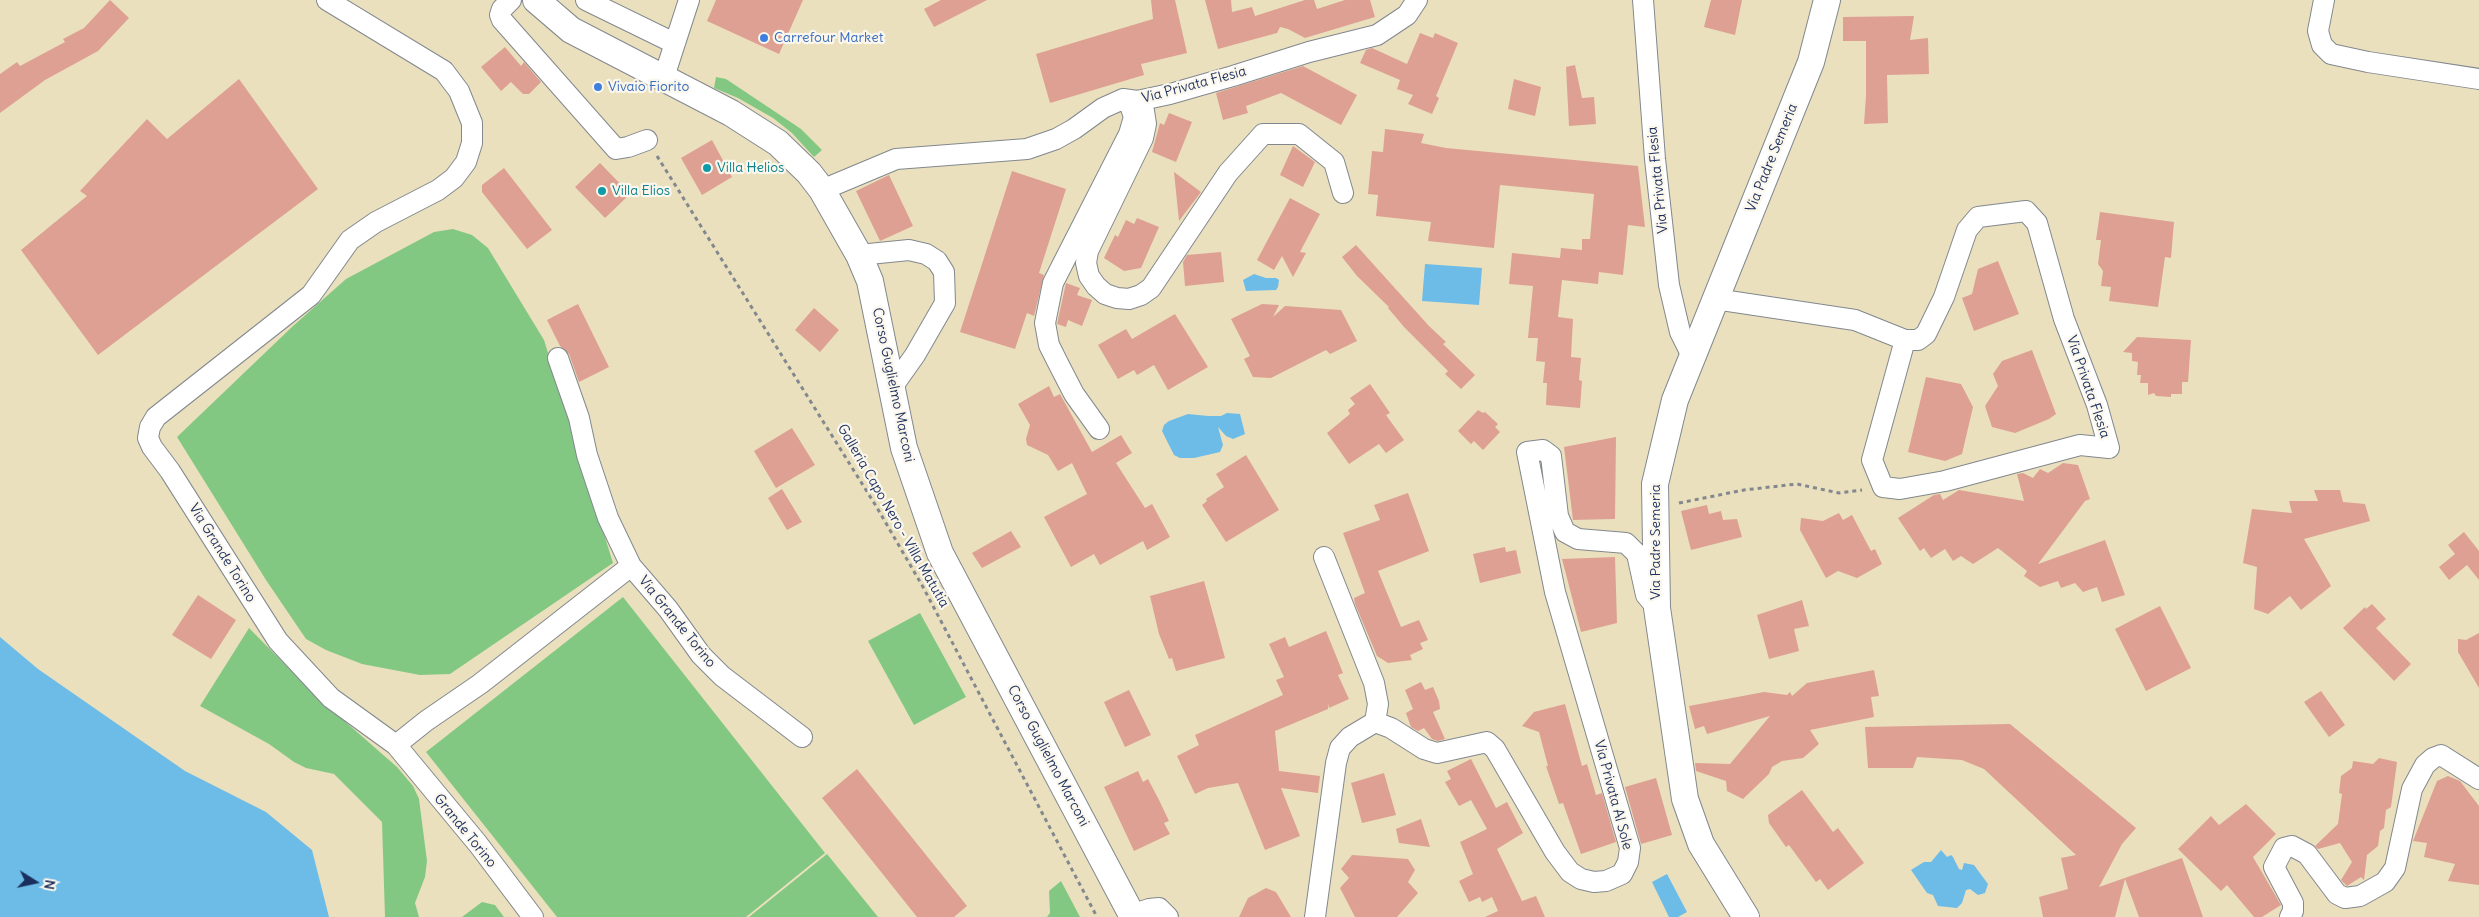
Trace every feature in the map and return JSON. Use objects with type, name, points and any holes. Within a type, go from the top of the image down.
[{"type":"main road","name":"Corso Guglielmo Marconi","points":[[536,0],[571,30],[731,113],[778,143],[809,173],[822,190],[858,255],[870,281],[904,448],[940,553],[1132,916]]},
{"type":"main road","name":"Via Padre Semeria","points":[[1746,917],[1731,905],[1701,844],[1685,799],[1657,608],[1654,484],[1675,400],[1811,62],[1827,0]]},
{"type":"street","name":"Via Grande Torino","points":[[327,0],[444,71],[459,91],[472,123],[472,143],[466,162],[454,178],[438,190],[376,222],[350,240],[311,295],[156,417],[150,427],[148,438],[278,641],[330,698],[396,745],[426,721],[480,684],[632,566],[668,609],[701,655],[722,676],[802,737]]},
{"type":"street","points":[[511,0],[502,9],[500,15],[502,20],[616,149],[647,140]]},
{"type":"street","points":[[586,0],[674,43]]},
{"type":"street","points":[[664,77],[689,0]]},
{"type":"street","name":"Via Privata Flesia","points":[[822,190],[896,159],[1027,149],[1056,139],[1074,130],[1103,108],[1233,76],[1309,52],[1377,35],[1407,15],[1417,0]]},
{"type":"street","name":"Via Privata Flesia","points":[[1643,0],[1655,160],[1669,285],[1680,332],[1692,356]]},
{"type":"street","points":[[2324,0],[2318,31],[2322,45],[2331,54],[2368,62],[2479,79]]},
{"type":"street","points":[[1130,100],[1144,111],[1146,124],[1143,138],[1088,251],[1086,263],[1089,276],[1105,294],[1129,299],[1141,295],[1151,288],[1228,173],[1263,134],[1299,134],[1334,162],[1343,193]]},
{"type":"street","points":[[1099,428],[1074,394],[1058,363],[1049,345],[1045,323],[1053,283],[1131,128],[1133,112],[1129,103],[1130,100]]},
{"type":"street","name":"Via Privata Flesia","points":[[1883,487],[1900,489],[1945,481],[2080,444],[2109,448],[2097,405],[2064,319],[2037,223],[2026,211],[1978,217],[1967,230],[1944,297],[1926,334],[1918,340],[1905,340]]},
{"type":"street","points":[[858,255],[909,250],[926,254],[937,261],[944,272],[945,303],[915,354],[891,389]]},
{"type":"street","points":[[1715,299],[1855,320],[1905,340],[1872,460],[1883,487]]},
{"type":"street","points":[[558,358],[579,418],[587,455],[608,518],[632,566]]},
{"type":"street","name":"Via Privata Al Sole","points":[[1375,722],[1391,728],[1424,749],[1437,752],[1487,742],[1495,749],[1555,852],[1570,872],[1581,879],[1594,882],[1606,881],[1622,874],[1628,862],[1630,848],[1555,592],[1527,452],[1543,450],[1551,456],[1558,516],[1565,532],[1578,539],[1626,544],[1637,554],[1646,595],[1657,608]]},
{"type":"street","points":[[1315,917],[1336,763],[1340,748],[1350,737],[1375,722],[1378,704],[1374,683],[1324,557]]},
{"type":"street","name":"Grande Torino","points":[[396,745],[478,844],[532,917]]},
{"type":"street","points":[[2290,917],[2293,911],[2293,903],[2274,867],[2284,848],[2292,846],[2307,854],[2337,894],[2345,898],[2360,896],[2385,882],[2395,868],[2412,789],[2425,764],[2441,755],[2479,779]]},
{"type":"street","points":[[1132,916],[1149,908],[1159,908],[1168,917]]},
{"type":"path","name":"Galleria Capo Nero - Villa Matutia","points":[[647,140],[876,506],[923,587],[1097,917]]},
{"type":"path","points":[[1654,508],[1744,490],[1797,484],[1838,493],[1883,487]]},
{"type":"green space","points":[[716,77],[726,79],[801,129],[822,150],[814,157],[792,133],[773,118],[738,98],[714,88]]},
{"type":"green space","points":[[453,229],[472,235],[488,248],[544,340],[613,563],[450,674],[420,675],[362,664],[326,650],[306,639],[266,580],[177,437],[293,326],[346,279],[434,232]]},
{"type":"green space","points":[[623,597],[825,853],[746,917],[557,917],[426,752]]},
{"type":"green space","points":[[920,613],[966,697],[914,725],[868,641]]},
{"type":"green space","points":[[249,628],[317,697],[397,767],[413,786],[419,799],[427,861],[425,877],[415,903],[419,917],[385,917],[382,822],[334,774],[306,768],[294,762],[269,744],[200,706]]},
{"type":"green space","points":[[827,854],[878,917],[749,917]]},
{"type":"green space","points":[[1061,881],[1080,917],[1047,917],[1050,913],[1049,891]]},
{"type":"green space","points":[[482,902],[495,905],[504,917],[462,917]]},
{"type":"water","points":[[1425,264],[1482,268],[1479,305],[1422,301]]},
{"type":"water","points":[[1254,274],[1266,278],[1276,278],[1279,280],[1278,287],[1276,290],[1246,291],[1243,280]]},
{"type":"water","points":[[1227,413],[1240,414],[1245,434],[1233,439],[1226,436],[1218,427],[1223,445],[1220,452],[1194,458],[1180,458],[1174,455],[1162,431],[1164,425],[1169,421],[1188,414],[1221,416]]},
{"type":"water","points":[[0,637],[38,669],[185,771],[266,812],[312,850],[329,917],[0,917]]},
{"type":"water","points":[[1941,850],[1947,857],[1951,855],[1953,857],[1959,869],[1962,870],[1964,863],[1974,865],[1988,884],[1985,893],[1978,895],[1970,889],[1966,890],[1962,903],[1957,908],[1938,906],[1933,895],[1927,893],[1911,870],[1924,862],[1931,862]]},
{"type":"water","points":[[1667,874],[1687,912],[1678,917],[1669,917],[1652,882]]},
{"type":"building","points":[[110,0],[129,18],[98,51],[45,80],[0,113],[0,74],[17,62],[20,66],[65,42],[63,39],[84,28]]},
{"type":"building","name":"Carrefour Market","points":[[716,0],[803,0],[779,54],[707,21]]},
{"type":"building","points":[[941,0],[987,0],[934,27],[924,9]]},
{"type":"building","points":[[1151,0],[1175,0],[1187,53],[1141,64],[1144,75],[1050,103],[1036,54],[1153,19]]},
{"type":"building","points":[[1205,0],[1231,0],[1232,12],[1252,7],[1255,16],[1305,0],[1314,0],[1317,9],[1345,0],[1370,0],[1375,17],[1305,38],[1280,27],[1277,33],[1218,49]]},
{"type":"building","points":[[1711,0],[1742,0],[1735,35],[1704,27]]},
{"type":"building","points":[[1914,16],[1910,40],[1928,38],[1929,74],[1887,75],[1888,123],[1864,124],[1866,41],[1843,41],[1843,17]]},
{"type":"building","points":[[1420,33],[1433,38],[1435,33],[1458,43],[1436,96],[1439,98],[1432,114],[1408,104],[1413,95],[1397,89],[1400,80],[1360,63],[1366,50],[1372,48],[1407,64]]},
{"type":"building","points":[[505,47],[521,66],[524,62],[541,82],[529,94],[523,94],[511,82],[501,91],[481,67]]},
{"type":"building","points":[[1575,65],[1582,98],[1594,97],[1596,124],[1569,126],[1566,67]]},
{"type":"building","points":[[1303,66],[1357,95],[1341,125],[1281,93],[1246,106],[1248,113],[1223,120],[1216,93]]},
{"type":"building","points":[[239,79],[318,189],[98,355],[21,250],[87,196],[80,191],[147,119],[167,139]]},
{"type":"building","points":[[1514,79],[1541,87],[1535,116],[1508,109]]},
{"type":"building","points":[[1169,113],[1192,122],[1176,162],[1152,152],[1160,123],[1164,125]]},
{"type":"building","points":[[1385,129],[1424,134],[1421,143],[1446,148],[1638,166],[1645,227],[1628,225],[1623,275],[1599,272],[1598,284],[1562,280],[1558,317],[1573,319],[1571,357],[1581,358],[1579,380],[1582,381],[1580,408],[1546,405],[1547,383],[1543,383],[1545,362],[1536,361],[1538,338],[1528,338],[1533,286],[1509,284],[1512,253],[1560,258],[1561,248],[1582,250],[1582,239],[1590,239],[1594,194],[1500,185],[1494,248],[1428,241],[1431,222],[1376,216],[1378,195],[1368,194],[1372,151],[1383,152]]},
{"type":"building","name":"Villa Helios","points":[[712,140],[732,177],[702,195],[681,158]]},
{"type":"building","points":[[1293,146],[1315,162],[1303,187],[1280,175]]},
{"type":"building","name":"Villa Elios","points":[[600,163],[630,194],[605,218],[575,187]]},
{"type":"building","points":[[504,168],[552,230],[527,249],[482,192],[482,185]]},
{"type":"building","points":[[1012,171],[1066,189],[1039,273],[1044,275],[1034,316],[1027,313],[1015,349],[960,332]]},
{"type":"building","points":[[1174,172],[1201,192],[1179,221]]},
{"type":"building","points":[[889,175],[913,226],[880,241],[856,191]]},
{"type":"building","points":[[1290,198],[1320,214],[1300,252],[1306,253],[1293,277],[1282,256],[1274,270],[1257,260]]},
{"type":"building","points":[[2100,212],[2174,222],[2171,258],[2165,257],[2158,307],[2109,301],[2111,287],[2101,286],[2103,271],[2098,264],[2101,240],[2096,240]]},
{"type":"building","points":[[1137,218],[1159,227],[1141,268],[1124,271],[1104,258],[1115,235],[1118,237],[1126,220],[1134,224]]},
{"type":"building","points":[[1356,245],[1429,326],[1446,342],[1443,344],[1475,375],[1461,389],[1445,374],[1448,371],[1404,327],[1389,307],[1357,276],[1342,257]]},
{"type":"building","points":[[1221,252],[1224,282],[1185,286],[1183,262],[1187,255]]},
{"type":"building","points":[[1998,261],[2019,314],[1974,331],[1962,298],[1972,294],[1978,269]]},
{"type":"building","points":[[1066,283],[1080,288],[1077,295],[1092,300],[1082,326],[1068,320],[1066,327],[1057,324]]},
{"type":"building","points":[[578,304],[609,367],[579,382],[569,354],[560,346],[547,320]]},
{"type":"building","points":[[1262,304],[1279,305],[1273,317],[1285,306],[1341,310],[1357,341],[1330,354],[1326,350],[1271,378],[1253,377],[1244,359],[1250,356],[1231,319]]},
{"type":"building","points":[[814,308],[839,330],[820,352],[795,330]]},
{"type":"building","points":[[1175,314],[1208,367],[1168,390],[1154,365],[1137,375],[1134,370],[1118,379],[1098,345],[1126,329],[1132,339]]},
{"type":"building","points":[[2137,337],[2191,340],[2188,382],[2182,382],[2182,394],[2171,394],[2171,397],[2156,396],[2154,393],[2148,395],[2148,383],[2140,383],[2141,375],[2137,375],[2138,362],[2132,361],[2132,353],[2123,352]]},
{"type":"building","points":[[2032,350],[2056,414],[2049,419],[2015,433],[1992,427],[1985,406],[1998,386],[1993,374],[2002,361]]},
{"type":"building","points":[[1926,377],[1961,384],[1973,407],[1962,454],[1945,461],[1908,452]]},
{"type":"building","points":[[1370,384],[1390,413],[1386,415],[1404,440],[1386,453],[1379,444],[1349,464],[1327,433],[1350,414],[1348,410],[1355,404],[1350,398]]},
{"type":"building","points":[[1049,386],[1054,397],[1060,394],[1092,452],[1121,435],[1132,453],[1116,463],[1145,508],[1152,504],[1170,537],[1147,550],[1143,541],[1100,565],[1094,554],[1071,567],[1044,517],[1087,494],[1072,463],[1058,471],[1048,455],[1027,445],[1026,439],[1030,425],[1018,404]]},
{"type":"building","points":[[1478,410],[1483,413],[1485,412],[1498,424],[1495,427],[1500,432],[1483,450],[1474,441],[1471,444],[1458,431]]},
{"type":"building","points":[[792,428],[815,465],[776,488],[754,451]]},
{"type":"building","points":[[1616,437],[1615,519],[1573,520],[1564,447]]},
{"type":"building","points":[[1246,455],[1279,510],[1226,542],[1202,505],[1207,501],[1206,499],[1224,487],[1216,474]]},
{"type":"building","points":[[2063,463],[2078,465],[2090,499],[2085,501],[2038,564],[2105,540],[2125,595],[2102,602],[2097,587],[2083,592],[2075,583],[2061,588],[2058,581],[2040,587],[2024,576],[2027,571],[1998,548],[1973,564],[1961,556],[1953,561],[1945,549],[1931,558],[1924,548],[1920,551],[1898,518],[1934,495],[1940,494],[1943,500],[1959,490],[2024,501],[2017,474],[2023,473],[2033,478],[2040,469],[2048,473]]},
{"type":"building","points":[[782,489],[802,522],[787,530],[768,498]]},
{"type":"building","points":[[2314,490],[2340,490],[2343,502],[2365,504],[2370,521],[2304,539],[2331,586],[2301,610],[2290,596],[2268,614],[2254,609],[2257,567],[2243,563],[2252,509],[2292,513],[2289,501],[2318,501]]},
{"type":"building","points":[[1408,493],[1429,551],[1378,571],[1401,627],[1419,620],[1428,640],[1420,643],[1423,649],[1410,655],[1412,660],[1388,663],[1377,656],[1355,604],[1354,598],[1365,593],[1343,533],[1380,520],[1374,505]]},
{"type":"building","points":[[1707,505],[1709,514],[1721,511],[1723,520],[1737,519],[1742,537],[1691,550],[1681,511]]},
{"type":"building","points":[[1839,513],[1843,520],[1852,515],[1871,551],[1875,549],[1882,564],[1857,578],[1838,571],[1826,578],[1800,530],[1801,518],[1823,521]]},
{"type":"building","points":[[1011,531],[1021,547],[982,568],[972,553]]},
{"type":"building","points":[[2464,532],[2479,551],[2479,580],[2467,565],[2449,580],[2439,567],[2455,554],[2448,545]]},
{"type":"building","points":[[1505,547],[1506,552],[1516,550],[1521,573],[1480,583],[1473,554]]},
{"type":"building","points":[[1615,557],[1617,623],[1581,632],[1562,559]]},
{"type":"building","points":[[1204,581],[1225,658],[1176,671],[1172,658],[1169,659],[1159,634],[1150,596]]},
{"type":"building","points":[[198,595],[236,620],[211,659],[172,635]]},
{"type":"building","points":[[1802,600],[1809,626],[1794,629],[1799,651],[1769,659],[1757,615]]},
{"type":"building","points":[[2372,604],[2386,619],[2376,628],[2411,664],[2394,681],[2343,628],[2365,607],[2366,609]]},
{"type":"building","points":[[2160,606],[2191,668],[2146,691],[2115,629]]},
{"type":"building","points":[[1326,631],[1343,673],[1338,675],[1349,699],[1329,708],[1328,704],[1328,709],[1275,731],[1279,771],[1320,776],[1318,793],[1281,788],[1300,836],[1265,850],[1238,783],[1208,788],[1195,794],[1177,756],[1199,745],[1195,735],[1283,695],[1276,680],[1284,677],[1269,644],[1285,637],[1289,647]]},
{"type":"building","points":[[2479,633],[2479,688],[2458,652],[2458,639],[2466,640]]},
{"type":"building","points":[[1874,670],[1879,696],[1871,697],[1874,717],[1810,730],[1819,744],[1803,758],[1782,761],[1772,767],[1769,774],[1743,799],[1727,791],[1726,781],[1696,771],[1695,763],[1730,764],[1770,716],[1707,734],[1704,726],[1695,729],[1689,706],[1764,692],[1787,695],[1790,692],[1792,696],[1807,683]]},
{"type":"building","points":[[1421,682],[1425,690],[1433,687],[1439,701],[1440,709],[1433,712],[1445,739],[1438,741],[1432,739],[1424,728],[1418,731],[1411,727],[1406,713],[1413,709],[1405,690]]},
{"type":"building","points":[[1129,690],[1151,735],[1125,747],[1104,702]]},
{"type":"building","points":[[2321,691],[2345,725],[2329,737],[2304,702]]},
{"type":"building","points":[[1565,704],[1582,766],[1587,764],[1596,795],[1602,793],[1616,842],[1581,854],[1563,803],[1559,804],[1546,766],[1548,766],[1539,732],[1522,726],[1534,712]]},
{"type":"building","points":[[2010,724],[2136,828],[2122,844],[2099,887],[2182,858],[2203,917],[2139,917],[2125,879],[2115,917],[2043,917],[2039,897],[2068,889],[2061,858],[2076,855],[1984,769],[1962,760],[1917,757],[1913,768],[1868,768],[1865,727]]},
{"type":"building","points":[[2379,758],[2397,762],[2391,807],[2386,810],[2384,828],[2380,831],[2378,846],[2367,855],[2364,880],[2361,877],[2347,886],[2341,880],[2352,862],[2340,843],[2318,849],[2315,846],[2338,824],[2342,794],[2339,793],[2341,776],[2352,768],[2353,761],[2373,764]]},
{"type":"building","points":[[1471,759],[1496,808],[1507,802],[1523,833],[1497,849],[1522,901],[1536,896],[1545,917],[1485,917],[1498,911],[1492,897],[1482,902],[1480,897],[1469,902],[1459,881],[1473,874],[1460,842],[1487,829],[1471,800],[1459,806],[1445,782],[1451,779],[1447,771]]},
{"type":"building","points":[[857,769],[967,906],[954,917],[917,917],[822,798]]},
{"type":"building","points":[[1138,771],[1143,782],[1148,779],[1159,800],[1169,821],[1164,823],[1170,834],[1134,851],[1104,787]]},
{"type":"building","points":[[1384,773],[1396,815],[1362,823],[1351,783]]},
{"type":"building","points":[[2448,776],[2460,781],[2479,806],[2479,885],[2448,881],[2455,864],[2424,857],[2427,843],[2413,841],[2437,781]]},
{"type":"building","points":[[1656,778],[1672,835],[1641,844],[1625,787]]},
{"type":"building","points":[[1802,790],[1833,832],[1838,828],[1864,863],[1828,890],[1820,879],[1816,882],[1789,845],[1786,847],[1769,823],[1768,815]]},
{"type":"building","points":[[2246,804],[2276,834],[2253,857],[2281,905],[2262,917],[2254,917],[2227,885],[2221,891],[2178,849],[2211,816],[2219,825]]},
{"type":"building","points":[[1421,819],[1430,847],[1399,843],[1396,829]]},
{"type":"building","points":[[1352,855],[1408,859],[1415,870],[1408,882],[1418,893],[1397,917],[1355,917],[1340,888],[1349,878],[1341,869]]},
{"type":"building","points":[[1266,888],[1276,892],[1291,917],[1239,917],[1248,898]]},
{"type":"place","name":"Carrefour Market","points":[[764,38]]},
{"type":"place","name":"Vivaio Fiorito","points":[[598,87]]},
{"type":"place","name":"Villa Helios","points":[[707,168]]},
{"type":"place","name":"Villa Elios","points":[[602,191]]}]
